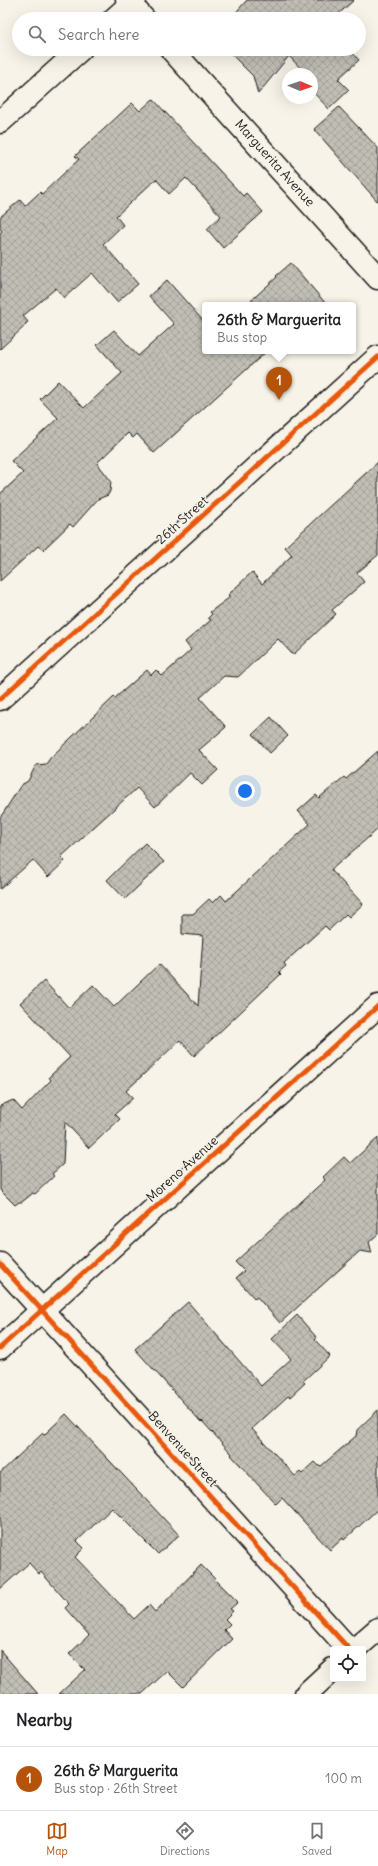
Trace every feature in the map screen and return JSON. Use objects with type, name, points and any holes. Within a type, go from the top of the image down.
[{"type":"street","points":[[125,12],[134,6]]},
{"type":"street","points":[[0,122],[73,56]]},
{"type":"street","name":"Marguerita Avenue","points":[[177,56],[378,278]]},
{"type":"street","name":"26th Street","points":[[0,699],[378,356]]},
{"type":"street","name":"Moreno Avenue","points":[[0,1348],[378,1006]]},
{"type":"street","name":"Benvenue Street","points":[[0,1264],[346,1646]]},
{"type":"street","points":[[358,1646],[378,1628]]},
{"type":"street","points":[[306,1694],[330,1672]]},
{"type":"building","points":[[247,0],[354,0],[341,12],[236,12]]},
{"type":"building","points":[[233,56],[289,56],[258,94],[253,76]]},
{"type":"building","points":[[289,56],[355,56],[359,60],[338,79],[349,90],[329,109],[318,97],[318,68],[300,68]]},
{"type":"building","points":[[153,99],[243,196],[246,193],[263,212],[223,248],[207,229],[221,216],[186,178],[169,194],[156,179],[116,216],[123,225],[103,244],[138,284],[117,302],[92,273],[64,298],[56,288],[23,316],[28,322],[25,324],[26,325],[0,349],[0,233],[2,231],[0,229],[0,217],[20,200],[25,206],[40,192],[42,194],[79,159],[75,156],[132,103],[140,111]]},
{"type":"building","points":[[339,107],[378,148],[378,202],[314,129]]},
{"type":"building","points":[[291,263],[324,302],[249,302],[277,277],[276,276]]},
{"type":"building","points":[[167,280],[202,320],[202,354],[264,354],[154,453],[137,434],[133,438],[128,433],[97,463],[111,481],[108,495],[98,499],[73,527],[70,524],[43,550],[38,546],[0,581],[0,494],[23,473],[11,461],[58,418],[40,399],[58,381],[84,408],[122,373],[97,345],[114,330],[138,356],[174,324],[149,296]]},
{"type":"building","points":[[378,462],[378,555],[357,573],[364,582],[332,610],[336,614],[293,655],[278,639],[238,677],[224,676],[200,698],[226,727],[199,750],[218,770],[202,785],[190,773],[155,807],[137,788],[61,857],[65,861],[48,877],[33,860],[0,889],[0,818],[21,785],[28,781],[36,765],[46,764],[51,757],[114,697],[115,698],[147,670],[151,675],[156,670],[162,676],[191,650],[185,642],[211,620],[208,618],[212,614],[210,612],[230,597],[228,595],[252,572],[262,584],[292,555],[285,547]]},
{"type":"building","points":[[271,717],[288,736],[270,753],[253,734]]},
{"type":"building","points":[[378,751],[378,829],[331,870],[363,904],[349,917],[346,914],[329,930],[325,926],[284,963],[286,966],[279,972],[281,974],[194,1056],[180,1040],[126,1091],[133,1098],[115,1114],[120,1119],[89,1148],[65,1122],[63,1164],[52,1174],[54,1176],[35,1194],[33,1193],[22,1202],[15,1205],[0,1190],[0,1106],[13,1100],[22,1110],[51,1080],[49,1077],[70,1057],[20,1003],[44,981],[69,1008],[93,985],[114,1007],[159,964],[198,1006],[203,936],[182,934],[182,914],[193,914],[209,899],[213,903],[221,895],[226,901],[310,824],[298,811],[316,795],[319,798],[344,777],[346,779]]},
{"type":"building","points":[[145,843],[164,862],[125,899],[107,880]]},
{"type":"building","points":[[378,1138],[378,1234],[369,1242],[372,1253],[360,1251],[280,1323],[257,1297],[255,1299],[236,1278],[244,1271],[235,1262],[325,1180],[323,1177],[344,1157],[350,1163]]},
{"type":"building","points":[[188,1302],[261,1386],[291,1359],[272,1339],[297,1315],[317,1338],[315,1340],[330,1356],[303,1381],[305,1383],[290,1397],[288,1396],[252,1429],[295,1476],[300,1472],[302,1474],[315,1462],[320,1467],[356,1436],[357,1430],[378,1410],[378,1509],[344,1540],[343,1538],[330,1550],[282,1498],[276,1504],[135,1349]]},
{"type":"building","points":[[66,1414],[179,1535],[158,1554],[112,1508],[77,1541],[84,1548],[75,1557],[134,1619],[149,1605],[155,1612],[201,1565],[238,1602],[230,1609],[233,1611],[225,1619],[230,1624],[224,1630],[232,1639],[183,1687],[167,1671],[142,1694],[59,1694],[85,1670],[69,1654],[89,1635],[65,1608],[69,1604],[41,1572],[39,1574],[29,1563],[0,1589],[0,1473]]},
{"type":"building","points":[[0,1650],[38,1694],[0,1694]]},
{"type":"cycle path","points":[[0,699],[378,357]]},
{"type":"cycle path","points":[[0,1348],[378,1006]]},
{"type":"cycle path","points":[[0,1264],[346,1646]]},
{"type":"place","name":"26th & Marguerita","points":[[279,400]]}]
